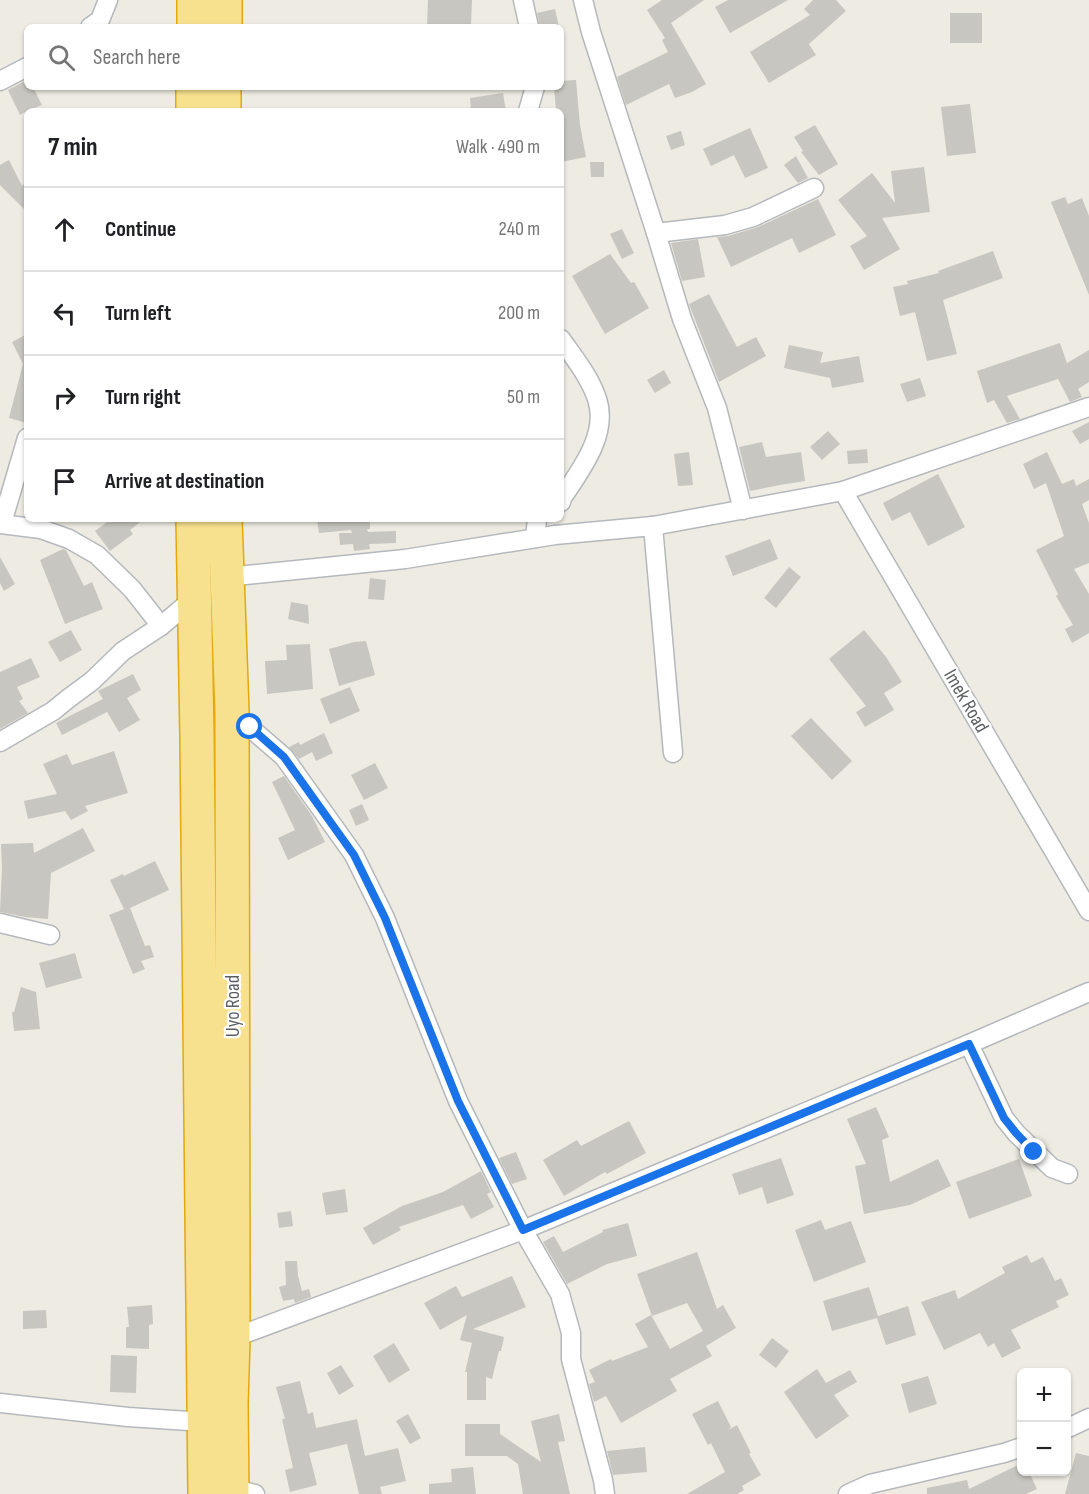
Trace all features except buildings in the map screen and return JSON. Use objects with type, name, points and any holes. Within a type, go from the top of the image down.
[{"type":"highway","points":[[194,0],[194,24]]},
{"type":"highway","points":[[225,0],[225,24]]},
{"type":"highway","points":[[193,90],[193,108]]},
{"type":"highway","points":[[224,90],[224,108]]},
{"type":"highway","name":"Uyo Road","points":[[193,522],[198,748],[204,1422],[231,1492]]},
{"type":"highway","name":"Uyo Road","points":[[225,522],[232,712],[234,1338],[231,1492]]},
{"type":"street","points":[[94,24],[100,20],[108,0]]},
{"type":"street","points":[[523,0],[528,24]]},
{"type":"street","points":[[583,0],[591,32],[682,319],[717,408],[743,510]]},
{"type":"street","points":[[0,81],[24,69]]},
{"type":"street","points":[[529,108],[534,90]]},
{"type":"street","points":[[656,233],[725,225],[753,217],[814,188]]},
{"type":"street","points":[[564,343],[586,376],[598,400],[601,416],[596,439],[582,468],[564,495]]},
{"type":"street","points":[[227,577],[405,559],[535,538],[557,527],[653,526],[843,491],[1089,407]]},
{"type":"street","points":[[24,448],[1,524],[41,529],[69,539],[97,555],[132,589],[161,626]]},
{"type":"street","name":"Imek Road","points":[[843,491],[1089,911]]},
{"type":"street","points":[[535,538],[537,522]]},
{"type":"street","points":[[653,526],[673,753]]},
{"type":"street","points":[[0,742],[53,711],[92,681],[123,651],[161,626],[194,598]]},
{"type":"street","points":[[232,712],[284,757],[354,855],[385,918],[458,1101],[523,1230],[560,1294],[571,1333],[571,1359],[605,1494]]},
{"type":"street","points":[[0,923],[50,935]]},
{"type":"street","points":[[234,1338],[523,1230],[1089,992]]},
{"type":"street","points":[[969,1044],[1004,1118],[1034,1152],[1052,1168],[1068,1174]]},
{"type":"street","points":[[0,1403],[128,1417],[204,1422]]},
{"type":"street","points":[[1071,1427],[1089,1418]]},
{"type":"street","points":[[848,1494],[870,1484],[1017,1449]]},
{"type":"route","points":[[250,727],[284,757],[354,855],[385,918],[458,1101],[523,1230],[969,1044],[1004,1118],[1034,1152]]}]
